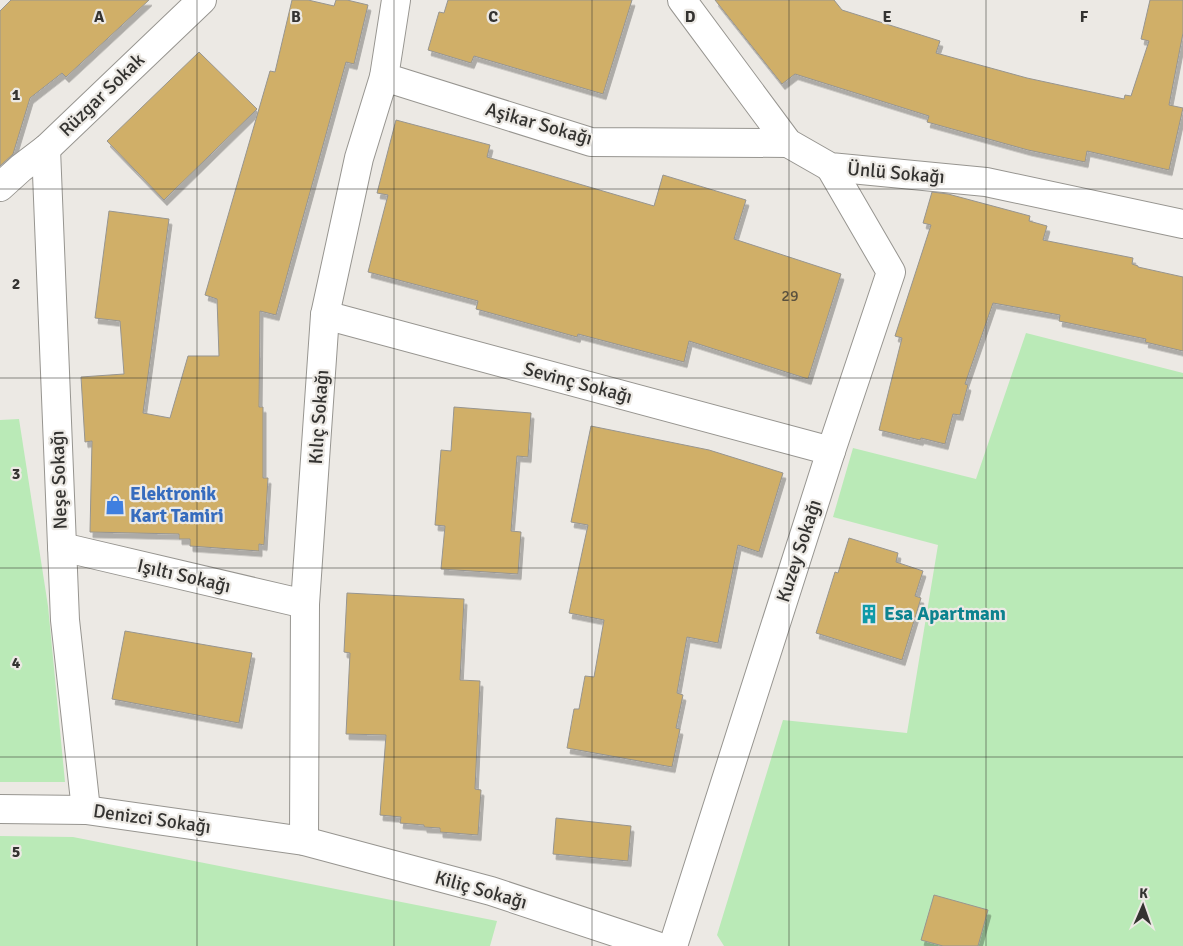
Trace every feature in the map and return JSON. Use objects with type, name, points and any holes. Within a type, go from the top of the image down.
[{"type":"street","name":"Rüzgar Sokak","points":[[0,187],[46,149],[202,0]]},
{"type":"street","name":"Kılıç Sokağı","points":[[304,842],[305,604],[325,315],[359,158],[384,77],[396,0]]},
{"type":"street","name":"Ünlü Sokağı","points":[[682,0],[788,144],[830,167],[986,182],[1183,224]]},
{"type":"street","name":"Aşikar Sokağı","points":[[384,77],[591,142],[788,144]]},
{"type":"street","name":"Neşe Sokağı","points":[[46,149],[65,620],[86,810]]},
{"type":"street","name":"Kuzey Sokağı","points":[[673,946],[831,451],[891,272],[830,167]]},
{"type":"street","name":"Sevinç Sokağı","points":[[325,315],[831,451]]},
{"type":"street","name":"Işıltı Sokağı","points":[[62,547],[305,604]]},
{"type":"street","name":"Denizci Sokağı","points":[[0,809],[86,810],[304,842]]},
{"type":"street","name":"Kiliç Sokağı","points":[[304,842],[491,890],[657,946]]},
{"type":"green space","points":[[1026,333],[1183,373],[1183,946],[724,946],[717,935],[783,720],[907,733],[938,545],[833,517],[853,448],[976,479]]},
{"type":"green space","points":[[19,419],[48,606],[65,782],[0,782],[0,420]]},
{"type":"green space","points":[[0,836],[73,837],[497,921],[490,946],[0,946]]},
{"type":"building","points":[[11,0],[149,0],[66,77],[62,73],[30,98],[13,154],[0,166],[0,11]]},
{"type":"building","points":[[292,0],[308,0],[334,6],[336,0],[347,0],[368,5],[354,64],[346,62],[276,315],[260,311],[259,407],[263,407],[263,478],[268,478],[264,545],[259,544],[259,551],[190,546],[190,539],[179,539],[179,534],[90,532],[92,441],[85,442],[81,377],[124,374],[120,321],[95,318],[109,211],[169,219],[143,413],[170,418],[188,356],[219,356],[217,299],[205,295],[270,71],[275,72]]},
{"type":"building","points":[[448,0],[632,0],[603,94],[474,56],[471,63],[428,50],[439,12],[444,13]]},
{"type":"building","points":[[715,0],[834,0],[842,10],[940,41],[936,53],[1027,78],[1124,99],[1125,95],[1131,96],[1149,41],[1141,39],[1150,0],[1183,0],[1183,33],[1169,105],[1183,108],[1169,170],[1087,151],[1085,162],[1028,150],[927,122],[929,116],[795,74],[782,84]]},
{"type":"building","points":[[199,52],[257,109],[164,200],[107,141]]},
{"type":"building","points":[[396,120],[490,145],[487,157],[654,206],[663,175],[746,200],[734,239],[841,274],[808,379],[689,341],[684,362],[578,334],[577,337],[476,309],[478,301],[368,272],[388,195],[377,193]]},
{"type":"building","points":[[932,192],[948,194],[1030,216],[1029,221],[1047,226],[1043,240],[1133,258],[1132,264],[1138,267],[1183,277],[1183,351],[1145,342],[1146,339],[1059,321],[1060,315],[993,303],[965,384],[968,385],[960,415],[953,414],[945,444],[879,430],[902,338],[895,336],[931,225],[923,223]]},
{"type":"building","points":[[454,407],[531,413],[528,457],[517,456],[511,531],[521,532],[518,574],[441,569],[445,526],[435,525],[441,450],[451,451]]},
{"type":"building","points":[[591,426],[709,450],[783,473],[759,552],[738,545],[718,643],[687,637],[677,693],[683,695],[676,728],[680,729],[672,767],[567,748],[574,709],[579,709],[585,676],[594,677],[604,620],[569,613],[588,525],[571,522]]},
{"type":"building","name":"Esa Apartmanı","points":[[849,538],[898,553],[896,562],[923,571],[915,596],[921,598],[902,660],[816,633],[835,572],[838,573]]},
{"type":"building","points":[[347,593],[464,599],[460,680],[480,681],[475,789],[481,790],[478,835],[440,832],[440,828],[400,823],[401,817],[380,815],[386,735],[346,734],[350,653],[344,652]]},
{"type":"building","points":[[125,631],[252,653],[239,723],[112,699]]},
{"type":"building","points":[[556,818],[631,826],[628,861],[553,854]]},
{"type":"building","points":[[934,895],[988,910],[978,946],[943,946],[921,940]]},
{"type":"place","name":"Elektronik Kart Tamiri","points":[[115,505]]},
{"type":"place","name":"Esa Apartmanı","points":[[869,614]]}]
